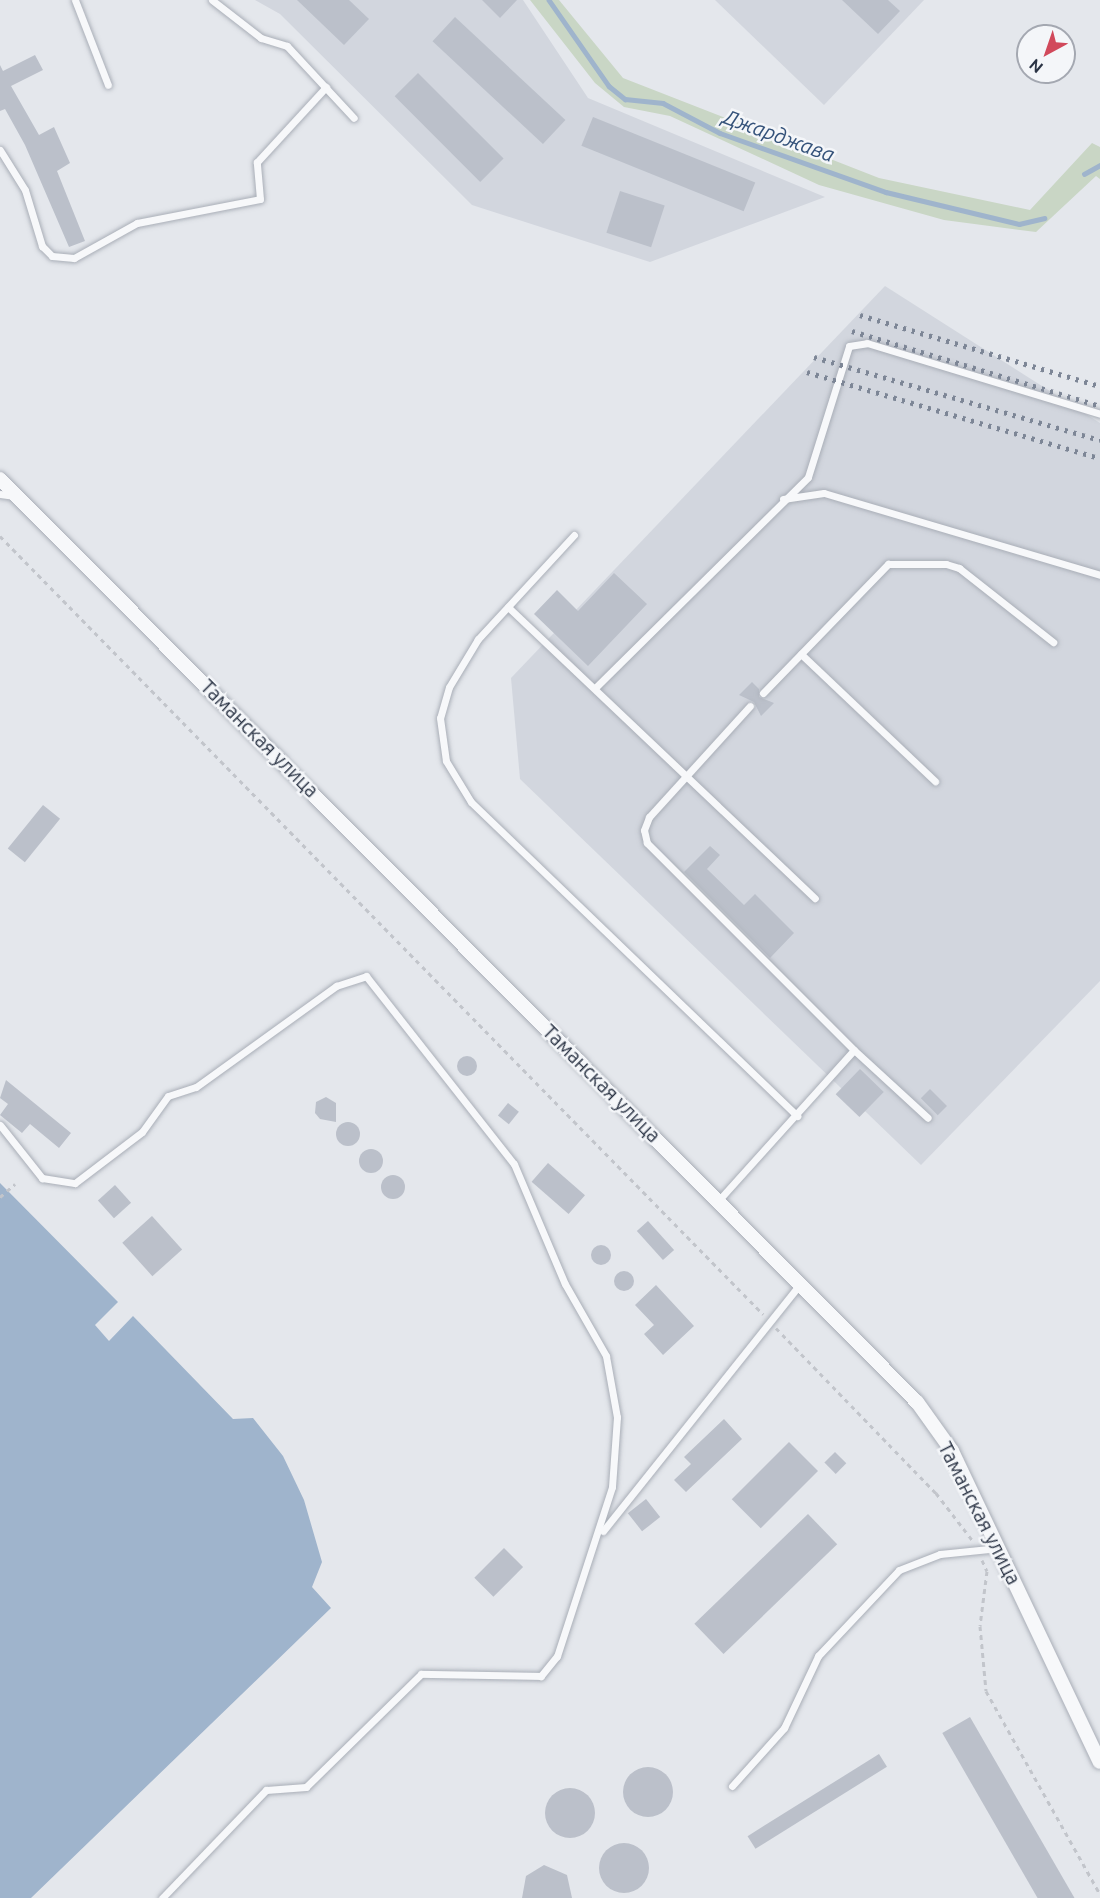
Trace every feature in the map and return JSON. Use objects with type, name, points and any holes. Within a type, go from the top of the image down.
[{"type":"street","name":"Таманская улица","points":[[0,479],[916,1402],[951,1450],[1100,1762]]},
{"type":"lane","points":[[75,0],[108,86]]},
{"type":"lane","points":[[212,0],[261,38],[287,46],[354,118]]},
{"type":"lane","points":[[0,150],[25,190],[42,246],[52,256],[74,258],[137,223],[260,199],[257,162],[326,87]]},
{"type":"lane","points":[[596,687],[781,499],[808,477],[849,346],[867,343],[1100,414]]},
{"type":"lane","points":[[781,499],[824,493],[1100,574]]},
{"type":"lane","points":[[0,494],[17,496]]},
{"type":"lane","points":[[574,535],[478,639],[449,687],[440,718],[446,761],[471,802],[796,1116]]},
{"type":"lane","points":[[763,693],[888,564],[946,564],[959,568],[1053,642]]},
{"type":"lane","points":[[508,607],[596,687],[815,897]]},
{"type":"lane","points":[[801,654],[934,781]]},
{"type":"lane","points":[[750,706],[649,817],[644,830],[646,843],[854,1050],[928,1118]]},
{"type":"lane","points":[[0,1125],[42,1178],[75,1183],[142,1132],[168,1095],[196,1087],[336,986],[366,976],[514,1164],[565,1284],[606,1356],[616,1417],[612,1487],[600,1534],[557,1656],[542,1676],[421,1674],[306,1787],[266,1790],[162,1898]]},
{"type":"lane","points":[[718,1201],[854,1050]]},
{"type":"lane","points":[[600,1534],[800,1284]]},
{"type":"lane","points":[[732,1786],[784,1728],[818,1656],[899,1570],[940,1554],[999,1548]]},
{"type":"path","points":[[0,536],[936,1493],[977,1550],[987,1571],[980,1626],[986,1691],[1100,1894]]},
{"type":"path","points":[[0,1197],[15,1184]]},
{"type":"shaded area","points":[[255,0],[523,0],[588,98],[825,197],[650,262],[472,205],[280,14]]},
{"type":"shaded area","points":[[715,0],[924,0],[824,105]]},
{"type":"shaded area","points":[[885,286],[1100,423],[1100,981],[921,1165],[520,779],[511,678]]},
{"type":"green space","points":[[530,0],[559,0],[623,78],[879,178],[1030,210],[1092,143],[1100,147],[1100,179],[1096,176],[1036,232],[944,220],[819,185],[670,116],[624,107],[595,83]]},
{"type":"water","points":[[0,1183],[118,1302],[95,1325],[109,1341],[133,1316],[233,1419],[253,1418],[283,1456],[304,1500],[322,1562],[312,1587],[331,1608],[31,1898],[0,1898]]},
{"type":"building","points":[[297,0],[349,0],[369,19],[344,45]]},
{"type":"building","points":[[482,0],[517,0],[500,18]]},
{"type":"building","points":[[842,0],[888,0],[900,11],[878,34]]},
{"type":"building","points":[[455,17],[565,120],[543,144],[432,41]]},
{"type":"building","points":[[35,55],[43,70],[11,86],[39,135],[54,127],[70,163],[57,171],[85,241],[69,247],[25,145],[5,109],[0,111],[0,65],[3,71]]},
{"type":"building","points":[[418,73],[504,159],[480,182],[395,96]]},
{"type":"building","points":[[593,117],[755,183],[744,211],[581,146]]},
{"type":"building","points":[[620,191],[665,206],[651,247],[606,233]]},
{"type":"building","points":[[614,573],[647,604],[588,666],[534,614],[557,590],[578,611]]},
{"type":"building","points":[[752,682],[759,689],[759,697],[774,703],[761,716],[754,702],[739,695]]},
{"type":"building","points":[[43,805],[60,819],[25,862],[8,849]]},
{"type":"building","points":[[710,846],[720,855],[707,869],[744,905],[755,894],[794,933],[770,958],[684,872]]},
{"type":"building","points":[[463,1056],[471,1056],[477,1062],[477,1070],[471,1076],[463,1076],[457,1070],[457,1062]]},
{"type":"building","points":[[860,1069],[884,1092],[859,1117],[836,1094]]},
{"type":"building","points":[[6,1080],[71,1133],[59,1148],[30,1124],[22,1133],[0,1115],[8,1104],[0,1098]]},
{"type":"building","points":[[930,1089],[947,1106],[938,1115],[921,1098]]},
{"type":"building","points":[[326,1097],[336,1103],[336,1122],[320,1119],[315,1113],[316,1102]]},
{"type":"building","points":[[508,1103],[519,1112],[509,1124],[498,1115]]},
{"type":"building","points":[[348,1122],[357,1125],[360,1134],[357,1143],[348,1146],[339,1143],[336,1134],[339,1125]]},
{"type":"building","points":[[371,1149],[380,1152],[383,1161],[380,1170],[371,1173],[362,1170],[359,1161],[362,1152]]},
{"type":"building","points":[[548,1163],[585,1195],[569,1214],[532,1182]]},
{"type":"building","points":[[393,1175],[398,1176],[404,1182],[404,1192],[398,1198],[393,1199],[388,1198],[382,1192],[381,1187],[382,1182],[388,1176]]},
{"type":"building","points":[[115,1185],[131,1203],[114,1218],[98,1200]]},
{"type":"building","points":[[152,1216],[182,1249],[152,1276],[122,1243]]},
{"type":"building","points":[[648,1221],[674,1250],[663,1260],[637,1231]]},
{"type":"building","points":[[601,1245],[608,1248],[611,1255],[608,1262],[601,1265],[594,1262],[591,1255],[594,1248]]},
{"type":"building","points":[[624,1271],[631,1274],[634,1281],[631,1288],[624,1291],[617,1288],[614,1281],[617,1274]]},
{"type":"building","points":[[656,1285],[694,1326],[663,1355],[644,1334],[654,1325],[635,1305]]},
{"type":"building","points":[[724,1419],[742,1439],[686,1492],[674,1480],[691,1464],[684,1457]]},
{"type":"building","points":[[789,1442],[818,1471],[761,1528],[732,1499]]},
{"type":"building","points":[[835,1452],[846,1463],[836,1474],[824,1463]]},
{"type":"building","points":[[646,1499],[660,1517],[642,1531],[628,1513]]},
{"type":"building","points":[[808,1514],[837,1544],[724,1654],[694,1624]]},
{"type":"building","points":[[504,1548],[523,1567],[493,1597],[474,1578]]},
{"type":"building","points":[[970,1717],[1074,1898],[1038,1898],[942,1733]]},
{"type":"building","points":[[879,1754],[887,1767],[756,1849],[748,1836]]},
{"type":"building","points":[[643,1767],[653,1767],[666,1774],[673,1787],[673,1797],[666,1810],[653,1817],[643,1817],[634,1813],[627,1806],[623,1797],[623,1787],[627,1778],[634,1771]]},
{"type":"building","points":[[565,1788],[575,1788],[588,1795],[595,1808],[595,1818],[588,1831],[575,1838],[565,1838],[556,1834],[549,1827],[545,1818],[545,1808],[549,1799],[556,1792]]},
{"type":"building","points":[[624,1843],[642,1850],[649,1868],[642,1886],[624,1893],[606,1886],[599,1868],[606,1850]]},
{"type":"building","points":[[544,1865],[567,1875],[572,1898],[522,1898],[526,1876]]},
{"type":"waterway","name":"Джарджава","points":[[549,0],[609,86],[625,99],[663,103],[720,133],[886,192],[1019,224],[1044,218]]},
{"type":"waterway","name":"Джарджава","points":[[1084,174],[1100,165]]},
{"type":"railway","points":[[860,315],[1100,386]]},
{"type":"railway","points":[[852,331],[1100,406]]},
{"type":"railway","points":[[814,357],[1100,440]]},
{"type":"railway","points":[[807,372],[1100,458]]}]
